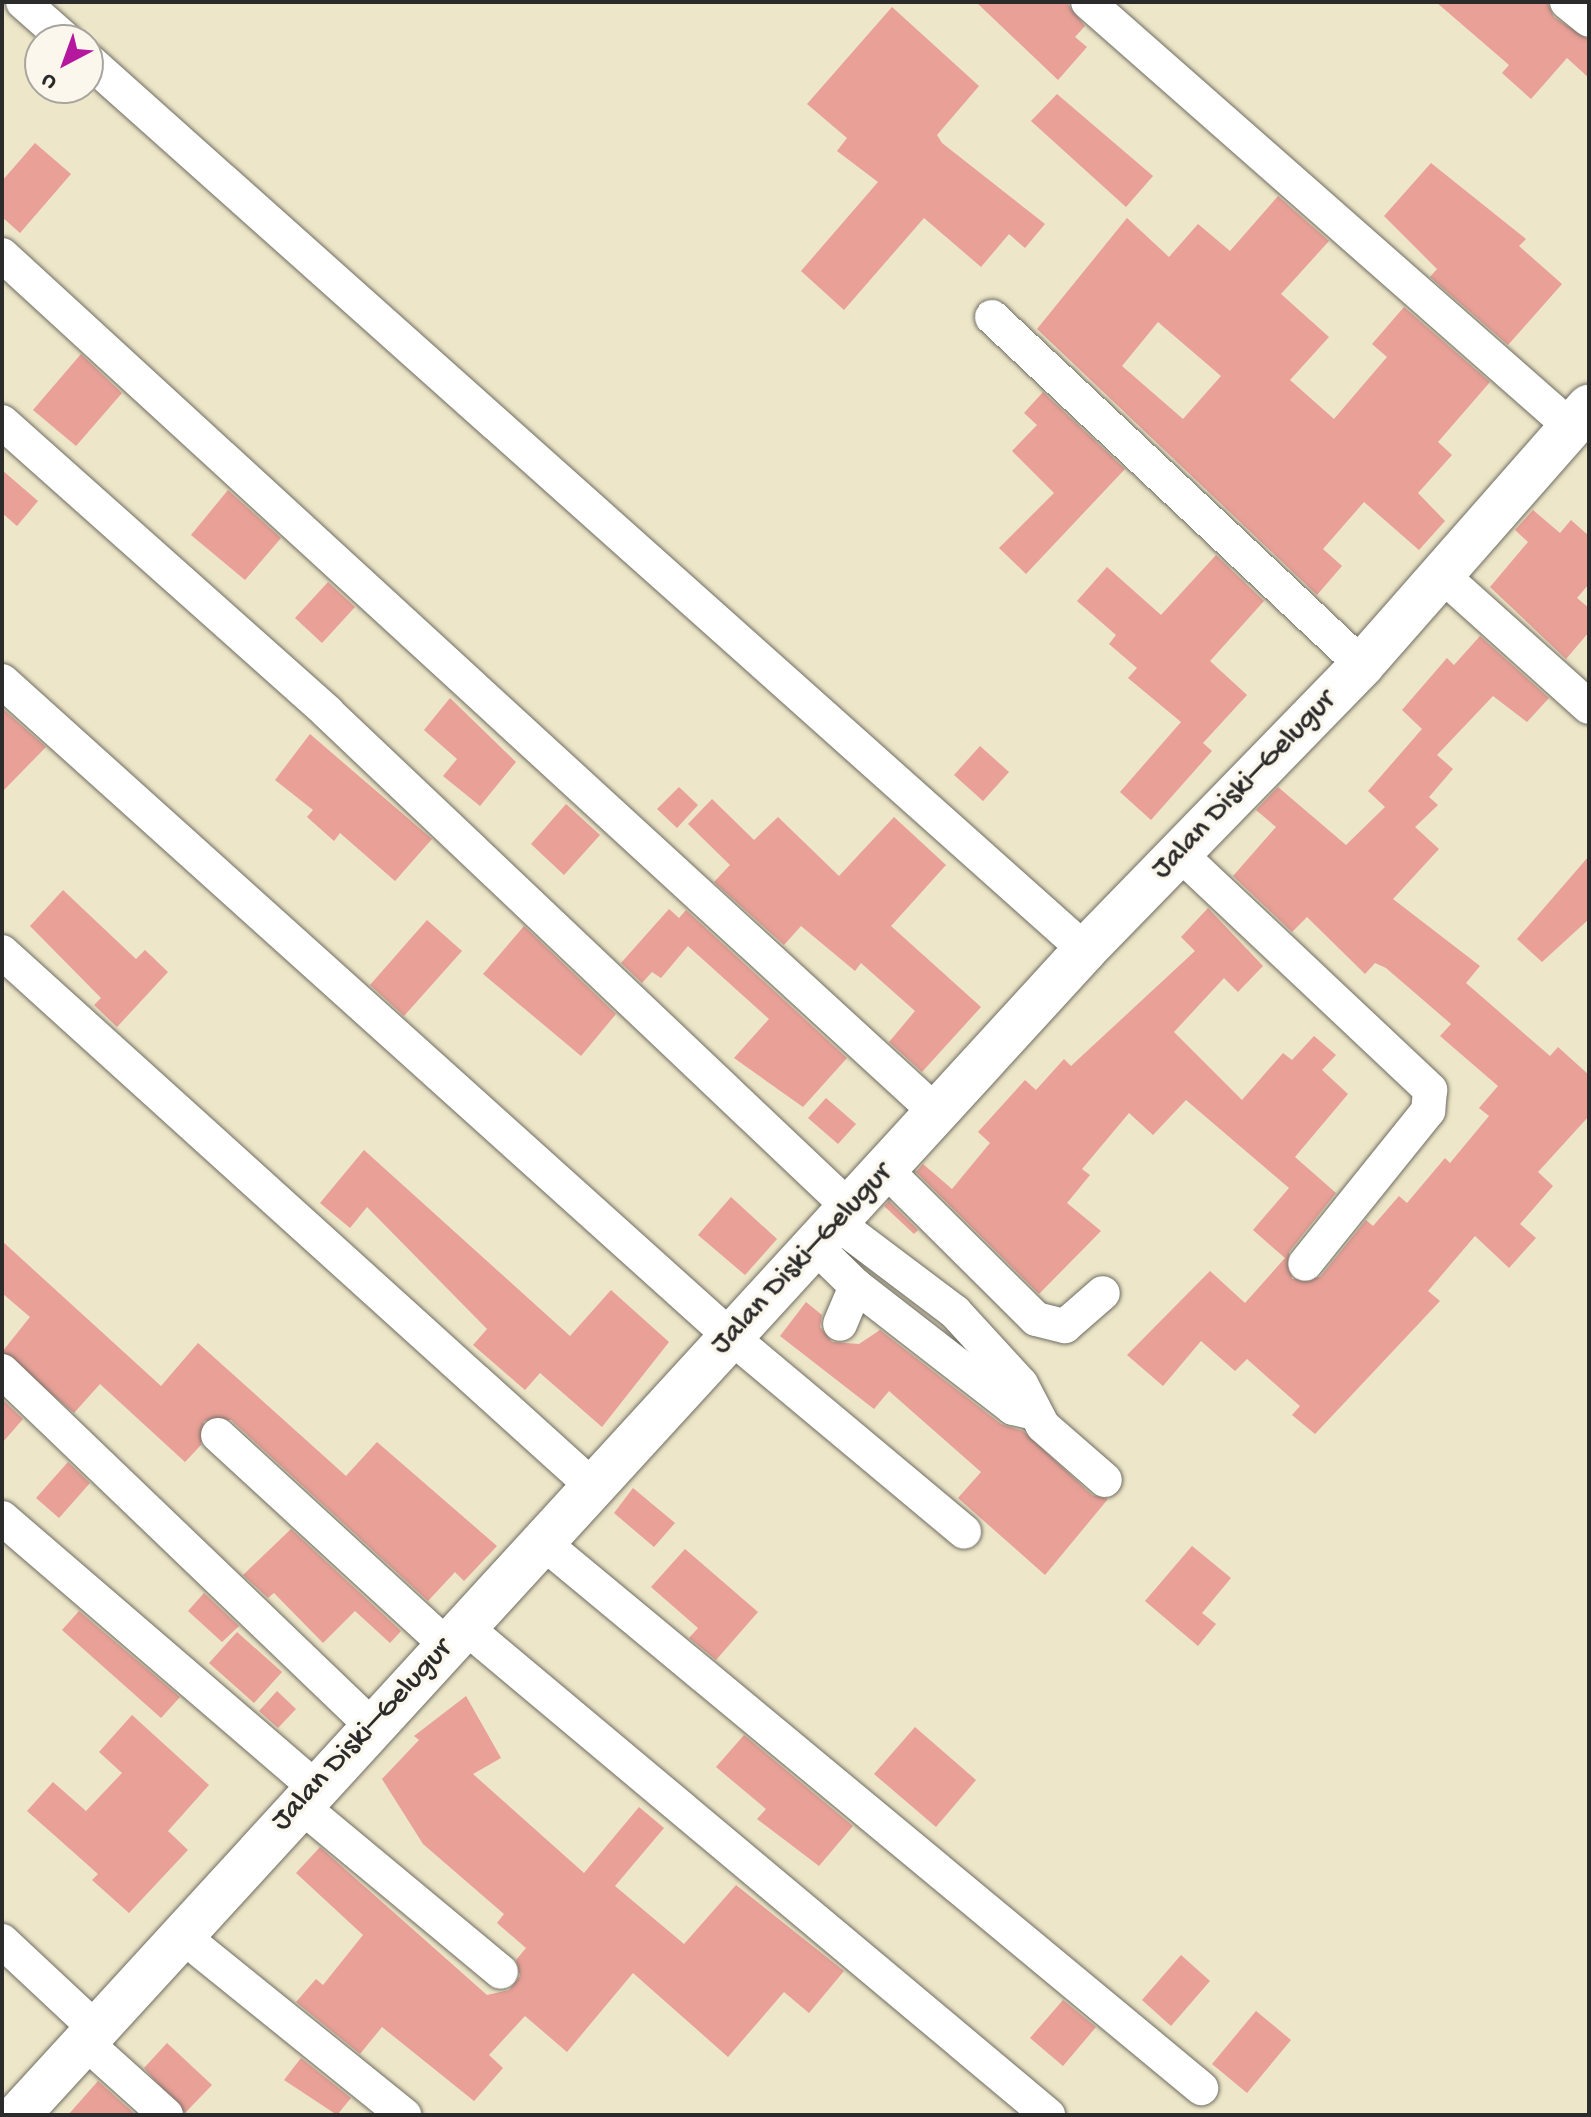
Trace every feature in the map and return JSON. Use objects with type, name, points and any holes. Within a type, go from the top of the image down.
[{"type":"main road","name":"Jalan Diski–Gelugur","points":[[18,2115],[540,1540],[730,1336],[843,1231],[886,1170],[937,1113],[1085,950],[1362,665],[1580,417]]},
{"type":"street","points":[[23,2],[48,24]]},
{"type":"street","points":[[1088,2],[1580,417]]},
{"type":"street","points":[[1567,2],[1589,20]]},
{"type":"street","points":[[104,74],[1085,950]]},
{"type":"street","points":[[2,255],[937,1113]]},
{"type":"street","points":[[992,317],[1362,665]]},
{"type":"street","points":[[2,422],[327,712],[843,1231],[955,1312],[1021,1384],[1034,1413]]},
{"type":"street","points":[[1443,576],[1589,707]]},
{"type":"street","points":[[2,681],[730,1336],[964,1532]]},
{"type":"street","points":[[1180,854],[1430,1090],[1428,1111],[1305,1264]]},
{"type":"street","points":[[2,952],[591,1485]]},
{"type":"street","points":[[886,1170],[1036,1319],[1052,1326],[1078,1320],[1103,1293]]},
{"type":"street","points":[[840,1324],[852,1281],[843,1231]]},
{"type":"street","points":[[852,1281],[1003,1401],[1034,1413],[1105,1480]]},
{"type":"street","points":[[2,1371],[371,1725]]},
{"type":"street","points":[[218,1435],[455,1635],[1048,2115]]},
{"type":"street","points":[[2,1518],[501,1972]]},
{"type":"street","points":[[540,1540],[1201,2088]]},
{"type":"street","points":[[181,1935],[404,2115]]},
{"type":"street","points":[[2,1941],[166,2115]]},
{"type":"building","points":[[976,2],[1066,2],[1085,26],[1075,37],[1087,47],[1058,80]]},
{"type":"building","points":[[1436,2],[1547,2],[1554,17],[1589,40],[1589,78],[1567,58],[1531,99],[1502,73],[1509,65]]},
{"type":"building","points":[[892,7],[979,86],[937,135],[942,143],[1045,224],[1025,248],[1009,234],[981,267],[924,218],[844,310],[801,271],[878,182],[837,151],[847,138],[807,104]]},
{"type":"building","points":[[1057,94],[1153,176],[1126,207],[1031,121]]},
{"type":"building","points":[[35,143],[71,174],[20,233],[2,217],[2,181]]},
{"type":"building","points":[[1431,163],[1526,239],[1519,246],[1562,284],[1508,345],[1430,277],[1437,269],[1384,216]]},
{"type":"building","points":[[1278,196],[1329,241],[1281,294],[1329,337],[1290,380],[1334,419],[1387,357],[1372,344],[1404,307],[1490,382],[1438,442],[1452,455],[1418,493],[1445,521],[1419,550],[1364,502],[1323,549],[1342,566],[1317,595],[1037,329],[1127,218],[1169,257],[1198,224],[1230,251]],"holes":[[[1158,322],[1221,376],[1183,419],[1122,366]]]},
{"type":"building","points":[[81,354],[122,393],[76,446],[33,410]]},
{"type":"building","points":[[1043,392],[1125,469],[1026,574],[999,548],[1054,493],[1012,451],[1037,425],[1024,413]]},
{"type":"building","points":[[2,470],[38,501],[17,526],[2,513]]},
{"type":"building","points":[[228,490],[281,538],[245,580],[191,535]]},
{"type":"building","points":[[1533,510],[1560,533],[1571,520],[1589,536],[1589,584],[1577,598],[1589,608],[1589,632],[1566,659],[1490,587],[1528,542],[1515,530]]},
{"type":"building","points":[[1216,555],[1264,601],[1210,661],[1247,695],[1203,743],[1212,751],[1151,820],[1120,792],[1181,722],[1128,678],[1137,668],[1109,644],[1116,635],[1077,601],[1107,567],[1161,615]]},
{"type":"building","points":[[328,582],[355,607],[322,643],[295,618]]},
{"type":"building","points":[[1480,636],[1549,698],[1527,722],[1493,696],[1437,755],[1453,769],[1429,797],[1438,805],[1415,827],[1439,849],[1393,899],[1480,966],[1466,983],[1550,1056],[1558,1047],[1589,1075],[1589,1116],[1538,1172],[1553,1186],[1520,1224],[1536,1238],[1509,1268],[1475,1236],[1428,1291],[1440,1301],[1315,1434],[1292,1415],[1300,1406],[1247,1359],[1235,1371],[1201,1341],[1163,1386],[1127,1355],[1210,1271],[1245,1303],[1285,1258],[1253,1230],[1289,1188],[1186,1100],[1153,1135],[1129,1113],[1082,1169],[1090,1175],[1067,1203],[1101,1231],[1039,1294],[916,1172],[923,1164],[952,1189],[990,1143],[978,1132],[1025,1080],[1036,1090],[1064,1059],[1071,1066],[1195,951],[1181,937],[1208,908],[1263,966],[1238,992],[1224,978],[1174,1032],[1242,1100],[1283,1053],[1292,1060],[1314,1036],[1336,1055],[1322,1070],[1348,1094],[1295,1157],[1336,1193],[1289,1252],[1292,1279],[1320,1277],[1366,1220],[1373,1226],[1399,1196],[1407,1203],[1445,1158],[1450,1163],[1489,1116],[1479,1108],[1498,1086],[1440,1036],[1451,1024],[1386,968],[1375,963],[1365,974],[1307,917],[1292,932],[1233,876],[1276,827],[1256,810],[1278,787],[1346,845],[1385,807],[1368,791],[1422,729],[1402,710],[1447,658],[1454,665]]},
{"type":"building","points":[[450,698],[516,762],[480,806],[443,776],[457,759],[424,730]]},
{"type":"building","points":[[2,708],[46,747],[2,792]]},
{"type":"building","points":[[310,734],[432,839],[395,881],[340,833],[334,841],[307,817],[313,810],[275,780]]},
{"type":"building","points":[[980,746],[1009,772],[983,801],[954,775]]},
{"type":"building","points":[[679,787],[698,805],[677,828],[657,809]]},
{"type":"building","points":[[712,799],[754,840],[778,817],[839,876],[894,817],[946,865],[891,926],[981,1007],[922,1072],[889,1042],[915,1011],[861,963],[855,971],[801,926],[784,945],[714,882],[730,865],[688,824]]},
{"type":"building","points":[[566,804],[600,835],[564,875],[531,844]]},
{"type":"building","points":[[1589,856],[1589,919],[1542,962],[1517,939]]},
{"type":"building","points":[[63,890],[136,959],[145,950],[168,972],[117,1027],[94,1005],[101,998],[30,926]]},
{"type":"building","points":[[669,909],[679,918],[686,910],[847,1058],[803,1107],[734,1058],[769,1019],[688,946],[661,978],[652,972],[642,983],[621,963]]},
{"type":"building","points":[[427,920],[462,951],[404,1016],[370,985]]},
{"type":"building","points":[[524,926],[616,1014],[581,1056],[483,974]]},
{"type":"building","points":[[826,1098],[856,1124],[838,1144],[808,1118]]},
{"type":"building","points":[[364,1150],[570,1336],[611,1290],[669,1342],[602,1427],[540,1373],[525,1390],[473,1345],[487,1329],[367,1207],[350,1228],[320,1203]]},
{"type":"building","points":[[731,1197],[777,1239],[745,1275],[698,1235]]},
{"type":"building","points":[[889,1201],[918,1230],[914,1234],[884,1206]]},
{"type":"building","points":[[2,1241],[161,1386],[198,1343],[346,1476],[377,1442],[497,1546],[464,1581],[455,1572],[428,1601],[231,1420],[204,1421],[201,1445],[185,1462],[100,1384],[74,1413],[2,1352],[30,1317],[2,1293]]},
{"type":"building","points":[[806,1302],[822,1315],[820,1327],[832,1342],[859,1344],[880,1330],[1001,1424],[1023,1431],[1092,1495],[1108,1499],[1045,1575],[958,1498],[981,1472],[889,1391],[874,1409],[780,1336]]},
{"type":"building","points":[[2,1399],[23,1419],[2,1443]]},
{"type":"building","points":[[68,1462],[90,1483],[59,1518],[36,1498]]},
{"type":"building","points":[[633,1488],[675,1523],[654,1547],[614,1513]]},
{"type":"building","points":[[291,1529],[401,1631],[390,1643],[355,1611],[323,1643],[274,1593],[268,1598],[243,1575]]},
{"type":"building","points":[[1192,1546],[1231,1578],[1202,1613],[1216,1624],[1198,1646],[1145,1601]]},
{"type":"building","points":[[685,1549],[758,1612],[716,1660],[689,1638],[698,1628],[651,1587]]},
{"type":"building","points":[[204,1593],[239,1626],[222,1642],[188,1611]]},
{"type":"building","points":[[79,1611],[180,1697],[161,1718],[62,1630]]},
{"type":"building","points":[[237,1632],[282,1672],[254,1703],[209,1663]]},
{"type":"building","points":[[277,1691],[296,1709],[278,1728],[259,1711]]},
{"type":"building","points":[[466,1696],[501,1758],[473,1774],[584,1873],[639,1807],[664,1828],[615,1886],[684,1944],[736,1885],[844,1971],[809,2013],[784,1992],[728,2057],[633,1973],[567,2052],[525,2016],[489,2055],[503,2068],[474,2101],[382,2027],[360,2054],[296,2002],[316,1979],[323,1985],[363,1935],[296,1873],[320,1847],[487,1995],[509,1990],[520,1976],[516,1960],[526,1948],[497,1923],[504,1914],[423,1844],[382,1779],[419,1740],[414,1736]]},
{"type":"building","points":[[132,1715],[209,1785],[168,1831],[188,1850],[129,1913],[92,1880],[98,1874],[27,1811],[53,1782],[86,1811],[122,1773],[99,1752]]},
{"type":"building","points":[[915,1727],[976,1780],[936,1827],[874,1774]]},
{"type":"building","points":[[744,1735],[853,1826],[819,1866],[757,1819],[766,1809],[716,1767]]},
{"type":"building","points":[[1181,1955],[1210,1981],[1171,2026],[1142,2000]]},
{"type":"building","points":[[1063,2000],[1096,2027],[1063,2066],[1030,2038]]},
{"type":"building","points":[[1256,2011],[1291,2040],[1247,2093],[1212,2064]]},
{"type":"building","points":[[167,2043],[212,2085],[185,2113],[144,2068]]},
{"type":"building","points":[[301,2058],[351,2098],[337,2115],[284,2080]]},
{"type":"building","points":[[98,2081],[136,2115],[68,2115]]}]
